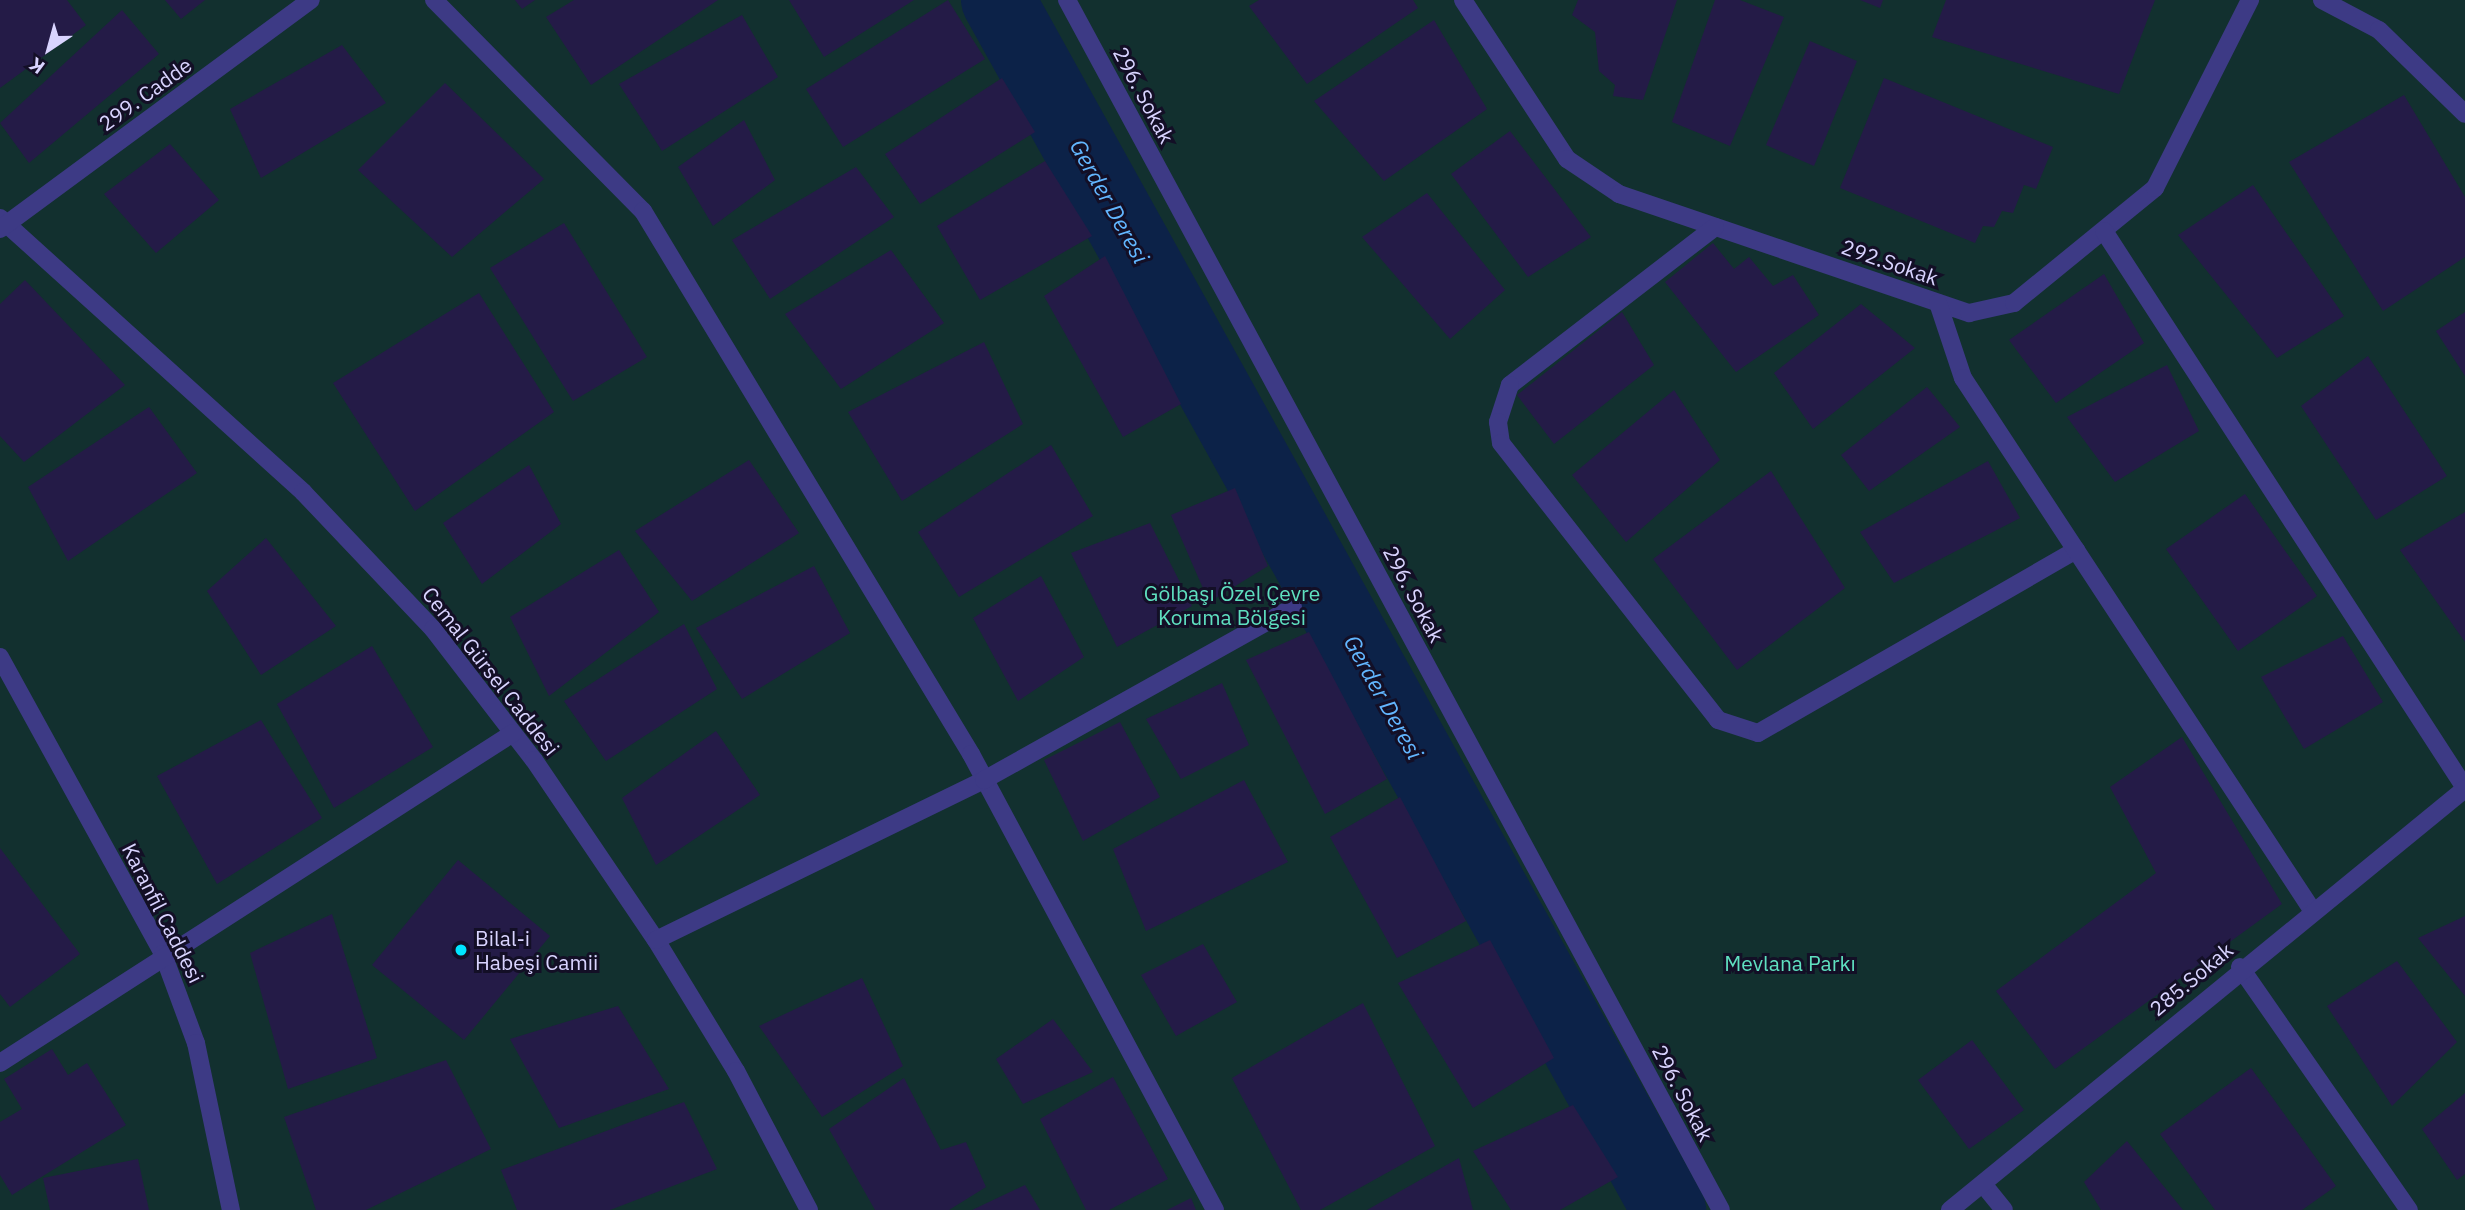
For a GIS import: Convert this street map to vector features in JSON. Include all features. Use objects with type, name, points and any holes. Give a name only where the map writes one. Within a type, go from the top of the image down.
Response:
[{"type":"street","name":"299. Cadde","points":[[2,224],[311,0]]},
{"type":"street","points":[[434,0],[643,211],[984,780],[1214,1210]]},
{"type":"street","name":"296. Sokak","points":[[1067,0],[1721,1210]]},
{"type":"street","name":"292.Sokak","points":[[1464,0],[1567,159],[1619,194],[1969,313],[2014,303],[2155,188],[2250,0]]},
{"type":"street","points":[[2322,0],[2379,30],[2465,114]]},
{"type":"street","name":"Cemal Gürsel Caddesi","points":[[2,224],[303,492],[433,629],[513,733],[656,940],[736,1071],[809,1210]]},
{"type":"street","points":[[1715,227],[1510,385],[1498,422],[1501,443],[1718,720],[1758,733],[2076,550]]},
{"type":"street","points":[[2104,231],[2465,789]]},
{"type":"street","points":[[1938,303],[1963,378],[2312,910]]},
{"type":"street","points":[[656,940],[984,780],[1293,607]]},
{"type":"street","name":"Karanfil Caddesi","points":[[0,657],[163,954],[196,1043],[231,1210]]},
{"type":"street","points":[[0,1062],[163,954],[513,733]]},
{"type":"street","name":"285.Sokak","points":[[1950,1210],[2240,967],[2465,789]]},
{"type":"street","points":[[2240,967],[2409,1210]]},
{"type":"street","points":[[1983,1184],[2004,1210]]},
{"type":"green space","name":"Gölbaşı Özel Çevre Koruma Bölgesi","points":[[0,0],[2465,0],[2465,1210],[0,1210]]},
{"type":"building","points":[[0,0],[67,0],[86,25],[0,88]]},
{"type":"building","points":[[165,0],[205,0],[181,19]]},
{"type":"building","points":[[515,0],[535,0],[522,9]]},
{"type":"building","points":[[574,0],[718,0],[591,85],[546,17]]},
{"type":"building","points":[[789,0],[914,0],[824,57]]},
{"type":"building","points":[[948,0],[985,59],[843,147],[806,89]]},
{"type":"building","points":[[1259,0],[1413,0],[1418,8],[1307,84],[1249,6]]},
{"type":"building","points":[[1578,0],[1677,0],[1643,100],[1613,96],[1615,85],[1599,71],[1595,32],[1572,15]]},
{"type":"building","points":[[1715,0],[1740,0],[1784,17],[1730,146],[1672,122]]},
{"type":"building","points":[[1860,0],[1883,0],[1880,8]]},
{"type":"building","points":[[1946,0],[2155,0],[2119,94],[1932,37]]},
{"type":"building","points":[[122,10],[159,54],[29,163],[0,123]]},
{"type":"building","points":[[742,15],[778,77],[662,151],[619,84]]},
{"type":"building","points":[[1434,20],[1487,109],[1384,181],[1314,101]]},
{"type":"building","points":[[1810,41],[1857,61],[1814,166],[1766,145]]},
{"type":"building","points":[[342,45],[386,103],[261,178],[230,109]]},
{"type":"building","points":[[1002,78],[1035,132],[920,204],[885,154]]},
{"type":"building","points":[[1884,78],[2053,147],[2036,189],[2024,185],[2013,213],[2002,211],[1994,227],[1983,226],[1975,243],[1840,188]]},
{"type":"building","points":[[445,83],[544,179],[452,257],[358,170]]},
{"type":"building","points":[[2404,95],[2465,197],[2465,257],[2383,311],[2289,162]]},
{"type":"building","points":[[744,120],[775,180],[713,226],[678,167]]},
{"type":"building","points":[[1510,131],[1591,237],[1528,277],[1451,174]]},
{"type":"building","points":[[170,144],[219,200],[156,253],[104,194]]},
{"type":"building","points":[[1045,161],[1092,236],[980,300],[937,226]]},
{"type":"building","points":[[856,167],[894,217],[770,299],[732,240]]},
{"type":"building","points":[[2253,185],[2344,316],[2277,358],[2178,235]]},
{"type":"building","points":[[1427,193],[1505,290],[1450,339],[1362,237]]},
{"type":"building","points":[[564,223],[647,357],[573,401],[490,268]]},
{"type":"building","points":[[1713,243],[1734,269],[1749,257],[1773,286],[1793,275],[1819,315],[1736,372],[1665,282]]},
{"type":"building","points":[[891,250],[944,323],[841,389],[785,314]]},
{"type":"building","points":[[1105,256],[1181,404],[1123,437],[1044,296]]},
{"type":"building","points":[[2104,274],[2144,343],[2056,403],[2009,340]]},
{"type":"building","points":[[25,280],[125,385],[24,462],[0,436],[0,304]]},
{"type":"building","points":[[479,293],[554,412],[415,511],[333,383]]},
{"type":"building","points":[[1861,304],[1915,348],[1813,429],[1774,373]]},
{"type":"building","points":[[1622,312],[1654,365],[1554,444],[1517,395]]},
{"type":"building","points":[[2465,312],[2465,376],[2436,331]]},
{"type":"building","points":[[984,342],[1023,424],[902,501],[848,412]]},
{"type":"building","points":[[2368,356],[2447,476],[2376,520],[2301,406]]},
{"type":"building","points":[[2167,365],[2199,431],[2115,482],[2067,417]]},
{"type":"building","points":[[1927,387],[1960,427],[1869,491],[1841,455]]},
{"type":"building","points":[[1674,390],[1720,460],[1626,542],[1572,475]]},
{"type":"building","points":[[149,407],[197,473],[68,561],[28,487]]},
{"type":"building","points":[[1051,445],[1093,516],[959,597],[918,532]]},
{"type":"building","points":[[749,460],[799,533],[692,601],[635,531]]},
{"type":"building","points":[[1988,461],[2020,518],[1894,583],[1860,532]]},
{"type":"building","points":[[529,465],[561,524],[482,584],[443,523]]},
{"type":"building","points":[[1771,471],[1845,588],[1737,670],[1653,559]]},
{"type":"building","points":[[1235,488],[1268,566],[1209,602],[1171,515]]},
{"type":"building","points":[[2245,494],[2317,596],[2238,651],[2166,549]]},
{"type":"building","points":[[2465,512],[2465,642],[2400,550]]},
{"type":"building","points":[[1150,523],[1192,606],[1117,647],[1071,553]]},
{"type":"building","points":[[266,538],[336,626],[261,675],[207,591]]},
{"type":"building","points":[[619,550],[659,612],[549,696],[510,617]]},
{"type":"building","points":[[814,566],[850,633],[742,699],[696,628]]},
{"type":"building","points":[[1041,576],[1084,657],[1018,701],[973,618]]},
{"type":"building","points":[[684,624],[717,689],[606,761],[564,701]]},
{"type":"building","points":[[1309,632],[1387,779],[1325,814],[1246,660]]},
{"type":"building","points":[[2343,636],[2383,702],[2304,749],[2261,677]]},
{"type":"building","points":[[372,646],[433,747],[334,808],[277,704]]},
{"type":"building","points":[[1222,683],[1249,745],[1181,779],[1146,719]]},
{"type":"building","points":[[261,720],[322,818],[217,884],[157,776]]},
{"type":"building","points":[[1120,722],[1160,797],[1083,841],[1044,760]]},
{"type":"building","points":[[716,731],[760,795],[656,865],[622,798]]},
{"type":"building","points":[[2182,737],[2282,904],[2055,1069],[1996,991],[2156,873],[2110,787]]},
{"type":"building","points":[[1244,780],[1288,862],[1146,931],[1113,849]]},
{"type":"building","points":[[1400,797],[1466,921],[1397,958],[1330,837]]},
{"type":"building","points":[[0,848],[80,954],[10,1007],[0,994]]},
{"type":"building","name":"Bilal-i Habeşi Camii","points":[[458,860],[550,936],[464,1040],[372,965]]},
{"type":"building","points":[[332,914],[377,1058],[288,1089],[250,953]]},
{"type":"building","points":[[2465,916],[2465,996],[2418,938]]},
{"type":"building","points":[[1490,940],[1554,1058],[1473,1108],[1398,983]]},
{"type":"building","points":[[1203,944],[1237,1002],[1176,1036],[1141,975]]},
{"type":"building","points":[[2397,961],[2457,1042],[2392,1106],[2327,1006]]},
{"type":"building","points":[[862,978],[903,1066],[822,1117],[759,1026]]},
{"type":"building","points":[[1363,1003],[1435,1146],[1320,1210],[1301,1210],[1232,1078]]},
{"type":"building","points":[[618,1006],[669,1089],[559,1128],[510,1039]]},
{"type":"building","points":[[1053,1019],[1093,1072],[1023,1104],[996,1059]]},
{"type":"building","points":[[1972,1040],[2024,1110],[1969,1149],[1918,1080]]},
{"type":"building","points":[[52,1049],[68,1075],[87,1063],[126,1125],[12,1195],[0,1175],[0,1122],[22,1109],[4,1079]]},
{"type":"building","points":[[446,1060],[491,1149],[366,1210],[316,1210],[284,1117]]},
{"type":"building","points":[[2251,1068],[2336,1186],[2302,1210],[2215,1210],[2160,1134]]},
{"type":"building","points":[[1113,1077],[1168,1179],[1109,1210],[1086,1210],[1040,1119]]},
{"type":"building","points":[[904,1078],[941,1150],[966,1142],[986,1187],[949,1210],[875,1210],[829,1129]]},
{"type":"building","points":[[2465,1093],[2465,1174],[2457,1180],[2422,1129]]},
{"type":"building","points":[[684,1102],[717,1169],[610,1210],[517,1210],[501,1170]]},
{"type":"building","points":[[1573,1105],[1618,1177],[1560,1210],[1511,1210],[1473,1151]]},
{"type":"building","points":[[2127,1141],[2183,1210],[2101,1210],[2084,1182]]},
{"type":"building","points":[[1459,1158],[1473,1210],[1367,1210]]},
{"type":"building","points":[[138,1159],[149,1210],[50,1210],[43,1178]]},
{"type":"building","points":[[1025,1185],[1040,1210],[972,1210]]},
{"type":"building","points":[[1191,1198],[1196,1210],[1167,1210]]},
{"type":"waterway","name":"Gerder Deresi","points":[[998,0],[1669,1210]]},
{"type":"place","name":"Bilal-i Habeşi Camii","points":[[461,950]]},
{"type":"park label","name":"Mevlana Parkı","points":[[1790,963]]}]
